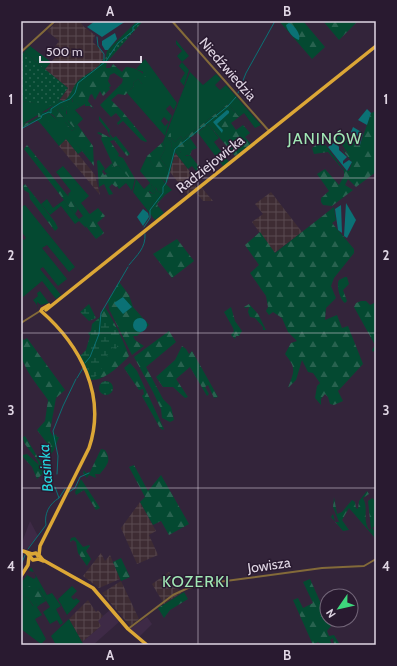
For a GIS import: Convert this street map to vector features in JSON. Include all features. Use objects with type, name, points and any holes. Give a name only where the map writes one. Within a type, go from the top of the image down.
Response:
[{"type":"main road","name":"Radziejowicka","points":[[44,311],[376,46]]},
{"type":"main road","name":"Radziejowicka","points":[[44,311],[59,300]]},
{"type":"main road","points":[[51,319],[48,310],[52,305]]},
{"type":"main road","points":[[21,576],[39,547],[86,452],[92,436],[95,418],[94,396],[86,369],[78,354],[44,311]]},
{"type":"main road","points":[[24,551],[32,551],[39,547]]},
{"type":"main road","points":[[39,547],[39,555],[43,560]]},
{"type":"main road","points":[[24,551],[93,588],[128,629],[147,645]]},
{"type":"main road","points":[[24,551],[29,557],[29,564]]},
{"type":"main road","points":[[29,564],[43,560]]},
{"type":"street","points":[[21,52],[55,21]]},
{"type":"street","name":"Niedźwiedzia","points":[[172,21],[269,131]]},
{"type":"street","points":[[21,323],[44,311]]},
{"type":"street","name":"Jowisza","points":[[128,629],[173,596],[188,588],[211,583],[322,568],[364,566],[376,559]]},
{"type":"shaded area","points":[[58,21],[79,21],[84,27],[95,35],[93,42],[103,52],[104,58],[97,68],[78,81],[70,96],[64,101],[60,100],[68,88],[45,69],[59,53],[54,48],[59,41],[47,31]]},
{"type":"shaded area","points":[[95,21],[126,21],[102,37],[87,27]]},
{"type":"shaded area","points":[[289,23],[297,30],[299,40],[288,30],[286,25]]},
{"type":"shaded area","points":[[115,33],[117,39],[108,50],[105,50],[102,45],[102,41]]},
{"type":"shaded area","points":[[367,109],[371,113],[367,125],[358,120]]},
{"type":"shaded area","points":[[227,110],[229,113],[217,124],[223,130],[222,133],[213,122]]},
{"type":"shaded area","points":[[353,127],[363,133],[360,145],[351,132]]},
{"type":"shaded area","points":[[66,139],[95,175],[100,195],[59,146]]},
{"type":"shaded area","points":[[335,142],[339,147],[339,150],[347,157],[343,161],[343,164],[349,160],[352,162],[347,171],[328,147]]},
{"type":"shaded area","points":[[175,152],[194,177],[191,181],[197,188],[188,195],[170,172]]},
{"type":"shaded area","points":[[202,188],[213,201],[203,201],[196,193]]},
{"type":"shaded area","points":[[271,192],[302,232],[274,253],[252,222],[263,214],[255,204]]},
{"type":"shaded area","points":[[346,203],[356,220],[347,238],[344,236]]},
{"type":"shaded area","points":[[341,205],[342,233],[338,230],[335,209]]},
{"type":"shaded area","points":[[143,209],[148,213],[149,217],[143,226],[137,217]]},
{"type":"shaded area","points":[[123,297],[132,307],[123,314],[114,303]]},
{"type":"shaded area","points":[[140,318],[145,320],[147,325],[145,330],[140,332],[135,330],[133,325],[135,320]]},
{"type":"shaded area","points":[[140,502],[156,531],[149,535],[158,555],[137,564],[121,528]]},
{"type":"shaded area","points":[[30,521],[38,536],[26,550],[21,547],[21,545]]},
{"type":"shaded area","points":[[101,553],[105,561],[110,555],[120,579],[99,588],[83,576]]},
{"type":"shaded area","points":[[169,572],[181,593],[164,604],[152,584]]},
{"type":"shaded area","points":[[121,581],[139,619],[130,626],[102,593]]},
{"type":"shaded area","points":[[88,600],[96,612],[98,610],[103,616],[98,621],[101,626],[82,642],[69,619]]},
{"type":"shaded area","points":[[110,610],[119,622],[93,645],[84,645],[82,642],[101,626],[97,621]]},
{"type":"shaded area","points":[[147,617],[152,624],[139,637],[131,631],[131,628]]},
{"type":"green space","points":[[137,21],[143,21],[107,62],[105,60],[107,51]]},
{"type":"green space","points":[[279,21],[303,21],[325,47],[312,59]]},
{"type":"green space","points":[[323,21],[358,21],[339,40]]},
{"type":"green space","points":[[176,40],[189,56],[182,62],[177,56],[182,51],[176,44]]},
{"type":"green space","points":[[30,46],[51,62],[45,69],[24,52]]},
{"type":"green space","points":[[24,52],[68,88],[55,106],[21,101],[21,55]]},
{"type":"green space","points":[[104,58],[107,62],[106,68],[110,68],[113,64],[122,72],[126,67],[133,68],[141,72],[148,80],[142,84],[138,79],[133,83],[134,86],[125,95],[118,94],[111,100],[147,141],[146,142],[141,140],[123,121],[118,125],[117,123],[121,119],[116,113],[111,117],[100,105],[122,83],[123,79],[114,73],[110,75],[108,81],[111,86],[109,87],[110,89],[103,96],[100,91],[95,100],[92,94],[90,95],[88,101],[94,109],[90,106],[85,106],[85,104],[80,107],[77,103],[75,106],[76,102],[73,104],[72,98],[67,102],[68,105],[66,113],[68,117],[66,118],[62,110],[63,107],[57,110],[64,118],[65,117],[65,122],[72,131],[75,129],[68,121],[70,119],[76,126],[77,124],[93,146],[94,166],[53,115],[49,113],[45,115],[46,118],[52,118],[43,126],[37,120],[25,126],[21,130],[21,124],[27,123],[38,117],[38,113],[46,112],[60,100],[64,101],[69,96],[78,81],[96,68]]},
{"type":"green space","points":[[145,59],[177,103],[174,110],[170,105],[166,109],[172,116],[165,136],[127,93],[134,86],[133,83],[138,79],[142,84],[143,72],[136,69]],"holes":[[[164,117],[169,122],[165,126],[161,121]]]},
{"type":"green space","points":[[182,62],[189,70],[184,86],[180,81],[185,73],[179,66]]},
{"type":"green space","points":[[190,72],[203,85],[216,74],[221,79],[215,85],[220,90],[226,85],[261,125],[255,128],[244,113],[239,117],[228,104],[182,140],[181,136],[175,142],[168,137],[172,144],[171,147],[175,152],[170,172],[160,158],[165,149],[163,142]]},
{"type":"green space","points":[[72,98],[72,102],[76,101],[80,107],[75,110],[83,119],[76,126],[70,120],[68,121],[75,129],[72,131],[65,122],[65,119],[57,110],[63,107],[62,110],[67,115],[67,102]]},
{"type":"green space","points":[[21,101],[54,105],[21,124]]},
{"type":"green space","points":[[228,104],[239,117],[231,123],[236,130],[243,125],[250,133],[245,137],[251,144],[235,156],[208,124],[190,138],[197,148],[192,150],[190,155],[185,155],[184,157],[180,151],[177,155],[171,147],[172,144],[168,137],[169,134],[171,133],[171,138],[175,142],[181,136],[182,140]]},
{"type":"green space","points":[[376,111],[376,172],[356,187],[348,179],[345,185],[353,190],[332,206],[323,205],[321,198],[329,191],[317,174],[325,169],[339,185],[344,176],[344,171],[328,152],[314,154],[312,148],[322,140],[343,169],[349,171],[352,162],[341,148],[348,154],[341,143],[339,146],[333,142],[336,139],[333,136],[340,130],[345,136],[351,134],[360,145],[371,113]]},
{"type":"green space","points":[[49,113],[61,123],[82,151],[78,154],[66,139],[59,146],[42,125],[51,118],[46,118],[45,115]]},
{"type":"green space","points":[[99,116],[110,130],[109,133],[113,138],[116,136],[130,154],[127,156],[114,140],[110,141],[119,154],[118,156],[123,158],[134,177],[131,180],[118,165],[114,167],[101,139],[102,136],[97,133],[99,132],[111,138],[99,120]]},
{"type":"green space","points":[[208,124],[219,138],[214,142],[229,162],[223,166],[198,133],[190,139]]},
{"type":"green space","points":[[163,142],[165,149],[160,158],[170,172],[167,183],[155,172],[156,170],[147,156]]},
{"type":"green space","points":[[27,145],[68,196],[70,193],[73,195],[73,202],[78,209],[75,214],[24,149]]},
{"type":"green space","points":[[179,151],[187,156],[190,155],[201,169],[197,172],[192,166],[188,169],[177,155]]},
{"type":"green space","points":[[147,156],[165,183],[172,190],[165,195],[157,191],[151,183],[155,193],[153,194],[149,191],[150,200],[153,203],[151,207],[154,209],[158,206],[164,213],[155,220],[133,192],[136,179],[144,189],[150,183],[140,171]]},
{"type":"green space","points":[[99,160],[105,169],[102,171],[104,175],[107,174],[112,166],[124,182],[116,187],[112,184],[109,187],[113,194],[109,195],[104,184],[99,187],[97,161]]},
{"type":"green space","points":[[112,163],[114,167],[118,165],[131,179],[134,177],[135,179],[132,191],[126,183],[119,189],[117,186],[123,182],[109,172],[107,174],[104,171]]},
{"type":"green space","points":[[63,166],[89,196],[81,203],[88,212],[92,222],[85,222],[86,228],[79,221],[75,224],[61,206],[50,215],[41,204],[47,199],[53,208],[64,200],[79,219],[83,216],[73,202],[70,194],[67,195],[71,191],[56,172]]},
{"type":"green space","points":[[152,181],[157,191],[165,195],[157,204],[158,206],[154,209],[151,207],[153,203],[142,197],[146,191],[153,194],[155,193],[151,183]]},
{"type":"green space","points":[[25,184],[55,222],[58,228],[55,231],[30,199],[29,193],[24,190],[23,186]]},
{"type":"green space","points":[[25,205],[75,267],[69,272],[47,245],[42,248],[67,279],[58,286],[43,267],[40,269],[61,295],[56,299],[42,281],[23,297],[21,295],[21,237],[24,240],[26,238],[21,231],[21,207]]},
{"type":"green space","points":[[334,207],[336,220],[332,223],[354,249],[354,253],[334,278],[331,286],[336,298],[326,308],[325,320],[337,315],[342,328],[348,326],[363,364],[338,391],[343,401],[334,405],[330,404],[328,397],[325,394],[321,399],[321,405],[315,398],[317,386],[320,383],[313,373],[308,372],[302,360],[296,380],[288,388],[293,374],[293,367],[285,354],[291,343],[297,341],[288,332],[282,318],[273,312],[269,315],[266,311],[268,307],[266,296],[250,273],[259,265],[245,245],[260,232],[275,253]]},
{"type":"green space","points":[[98,208],[105,216],[97,223],[104,233],[96,239],[85,225],[85,221],[92,222],[87,212],[90,214]]},
{"type":"green space","points":[[177,239],[194,261],[172,278],[153,254]]},
{"type":"green space","points":[[347,277],[349,284],[343,290],[347,301],[345,303],[340,296],[338,282]]},
{"type":"green space","points":[[119,282],[129,295],[133,307],[149,325],[137,336],[133,336],[135,340],[144,346],[132,355],[109,309],[108,301]]},
{"type":"green space","points":[[40,291],[49,303],[41,305],[37,302],[38,312],[37,305],[33,300],[38,296],[37,293]]},
{"type":"green space","points":[[366,301],[370,305],[376,302],[376,349],[373,352],[372,350],[375,345],[354,307],[356,303]]},
{"type":"green space","points":[[89,304],[96,318],[89,321],[80,312]]},
{"type":"green space","points":[[249,304],[258,314],[266,330],[263,330],[263,327],[255,318],[250,317],[248,312],[249,307],[244,307]]},
{"type":"green space","points":[[105,307],[124,343],[129,356],[117,368],[107,375],[102,378],[91,380],[85,365],[99,334],[101,313]]},
{"type":"green space","points":[[231,307],[235,321],[242,331],[239,336],[236,336],[235,339],[231,335],[234,331],[233,328],[224,312]]},
{"type":"green space","points":[[101,316],[118,329],[120,341],[116,349],[112,348],[109,352],[99,373],[92,379],[79,354],[81,355],[86,350],[90,336],[88,333],[91,331],[92,324]]},
{"type":"green space","points":[[169,331],[176,342],[146,367],[163,399],[171,407],[174,420],[170,422],[162,418],[161,409],[134,357]]},
{"type":"green space","points":[[22,338],[24,340],[27,338],[65,390],[56,398],[50,431],[53,436],[56,434],[57,437],[59,437],[50,456],[47,443],[37,430],[45,421],[48,400],[24,363],[20,347]]},
{"type":"green space","points":[[182,346],[189,354],[192,351],[218,397],[214,398],[208,385],[205,387],[209,394],[207,396],[190,367],[176,379],[188,397],[185,398],[173,387],[163,387],[156,377],[175,360]]},
{"type":"green space","points":[[130,363],[137,371],[164,429],[163,430],[160,428],[142,396],[144,394],[143,389],[139,390],[124,368]]},
{"type":"green space","points":[[106,381],[111,383],[113,388],[111,393],[106,395],[101,393],[99,388],[101,383]]},
{"type":"green space","points":[[25,436],[46,471],[37,479],[32,467],[23,457],[23,455],[27,454],[39,465],[36,458],[25,444],[23,437]]},
{"type":"green space","points":[[101,449],[105,450],[107,454],[108,463],[100,474],[95,474],[96,478],[89,475],[87,478],[83,473],[84,470],[86,473],[90,472]]},
{"type":"green space","points":[[134,465],[148,491],[161,475],[189,524],[169,535],[161,521],[153,525],[140,502],[145,497],[129,467]]},
{"type":"green space","points":[[81,479],[100,508],[96,510],[84,490],[76,495],[75,492]]},
{"type":"green space","points":[[367,491],[369,494],[363,498],[365,502],[366,522],[369,530],[371,529],[368,501],[372,498],[376,501],[374,518],[376,525],[372,528],[376,533],[375,538],[349,508],[342,520],[349,530],[343,531],[335,522],[339,522],[333,507],[334,497],[337,514],[342,512],[352,500],[355,502],[356,508],[358,509],[359,501]]},
{"type":"green space","points":[[333,514],[335,522],[331,517]]},
{"type":"green space","points":[[75,537],[83,547],[90,546],[86,551],[91,559],[87,566],[78,553],[76,542],[73,540],[70,542],[71,538]]},
{"type":"green space","points":[[121,558],[130,577],[121,581],[113,562]]},
{"type":"green space","points":[[31,567],[34,572],[29,571]]},
{"type":"green space","points":[[34,573],[47,595],[52,593],[61,606],[56,609],[63,623],[60,625],[57,620],[50,624],[43,612],[50,607],[39,589],[31,586],[21,590],[21,583],[27,575],[34,579],[36,577]]},
{"type":"green space","points":[[310,579],[319,599],[319,628],[329,628],[327,631],[329,636],[334,635],[340,645],[334,645],[333,638],[330,640],[332,645],[322,645],[318,642],[313,645],[293,600],[298,598],[303,608],[313,603],[303,582]]},
{"type":"green space","points":[[32,585],[39,589],[46,601],[41,604],[34,596],[37,606],[35,608],[28,598],[21,595],[21,590]]},
{"type":"green space","points":[[72,586],[77,591],[71,597],[74,600],[76,598],[80,601],[67,615],[58,599]]},
{"type":"green space","points":[[184,592],[188,599],[170,610],[164,618],[158,608]]},
{"type":"green space","points":[[21,595],[28,598],[33,606],[37,606],[34,598],[35,595],[41,604],[37,607],[42,615],[35,619],[46,639],[41,644],[21,629]]},
{"type":"green space","points":[[69,619],[84,645],[56,645],[51,636]]},
{"type":"waterway","points":[[106,61],[118,43],[133,31],[133,27],[141,21]]},
{"type":"waterway","points":[[238,93],[246,73],[275,21]]},
{"type":"waterway","points":[[97,37],[98,46],[104,54],[104,61]]},
{"type":"waterway","points":[[21,129],[41,118],[42,115],[49,112],[51,113],[51,109],[70,99],[75,93],[78,83],[105,62]]},
{"type":"waterway","points":[[144,227],[150,218],[150,210],[163,193],[163,187],[166,183],[175,149],[228,106],[236,97]]},
{"type":"waterway","points":[[129,265],[142,247],[145,234]]},
{"type":"waterway","name":"Basinka","points":[[85,363],[90,357],[99,334],[101,313],[128,267]]},
{"type":"waterway","points":[[77,378],[83,368]]},
{"type":"waterway","name":"Basinka","points":[[57,474],[58,456],[53,431],[76,379]]},
{"type":"waterway","points":[[69,492],[75,488],[80,477],[89,473]]},
{"type":"waterway","name":"Basinka","points":[[28,549],[46,525],[46,517],[50,506],[59,498],[55,487]]},
{"type":"waterway","points":[[59,498],[65,489]]},
{"type":"waterway","name":"Basinka","points":[[21,565],[25,555]]},
{"type":"district","name":"JANINÓW","points":[[325,138]]},
{"type":"district","name":"KOZERKI","points":[[196,581]]}]
